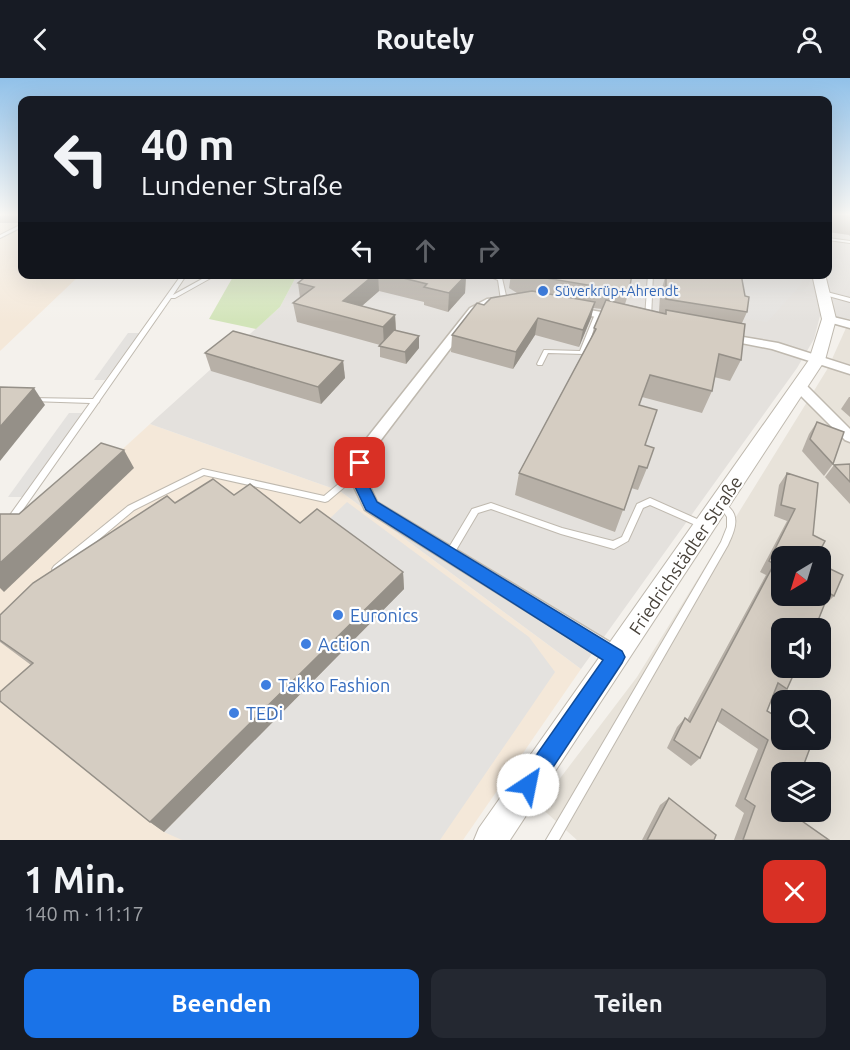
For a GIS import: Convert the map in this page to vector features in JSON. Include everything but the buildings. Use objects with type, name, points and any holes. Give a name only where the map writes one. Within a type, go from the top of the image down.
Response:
[{"type":"street","name":"Friedrichstädter Straße","points":[[491,840],[817,360],[839,322],[820,284]]},
{"type":"street","points":[[525,301],[490,301],[474,310],[364,452],[356,474],[371,506],[616,657]]},
{"type":"street","points":[[556,307],[654,324]]},
{"type":"street","points":[[705,333],[774,346],[850,370]]},
{"type":"street","points":[[799,386],[850,437]]},
{"type":"lane","points":[[0,536],[168,302],[182,279]]},
{"type":"lane","points":[[168,302],[178,293],[206,279]]},
{"type":"lane","points":[[500,279],[504,300]]},
{"type":"lane","points":[[651,279],[654,324]]},
{"type":"lane","points":[[820,284],[850,300]]},
{"type":"lane","points":[[540,364],[546,351],[582,353],[598,314]]},
{"type":"lane","points":[[22,399],[97,401]]},
{"type":"lane","points":[[48,576],[131,508],[203,472],[325,499],[356,474]]},
{"type":"lane","points":[[449,554],[475,511],[491,506],[561,531],[614,545],[625,539],[640,506],[650,501],[705,526]]},
{"type":"lane","points":[[552,840],[725,543],[733,516],[731,511],[719,504]]},
{"type":"shaded area","points":[[0,251],[18,251],[18,279],[76,279],[0,351]]},
{"type":"shaded area","points":[[832,251],[850,251],[850,319],[820,316],[814,339],[797,368],[581,669],[340,491],[150,424],[280,307],[295,279],[832,279]]},
{"type":"shaded area","points":[[730,279],[803,279],[800,286],[767,322],[736,317]]},
{"type":"shaded area","points":[[850,319],[850,840],[577,840],[539,806],[637,677],[828,368]]},
{"type":"shaded area","points":[[128,333],[140,333],[105,380],[94,380]]},
{"type":"shaded area","points":[[69,413],[83,413],[23,497],[8,497]]},
{"type":"shaded area","points":[[150,424],[340,491],[581,669],[463,840],[0,840],[0,561]]},
{"type":"shaded area","points":[[347,502],[529,637],[555,672],[440,840],[182,840],[164,832],[403,589],[321,527]]},
{"type":"green space","points":[[232,279],[295,279],[280,307],[256,329],[209,319]]},
{"type":"place","name":"Süverkrüp+Ahrendt","points":[[543,291]]},
{"type":"place","name":"Euronics","points":[[338,615]]},
{"type":"place","name":"Action","points":[[306,644]]},
{"type":"place","name":"Takko Fashion","points":[[266,685]]},
{"type":"place","name":"TEDi","points":[[234,713]]},
{"type":"route","points":[[360,463],[356,474],[371,506],[616,657],[528,785]]}]
